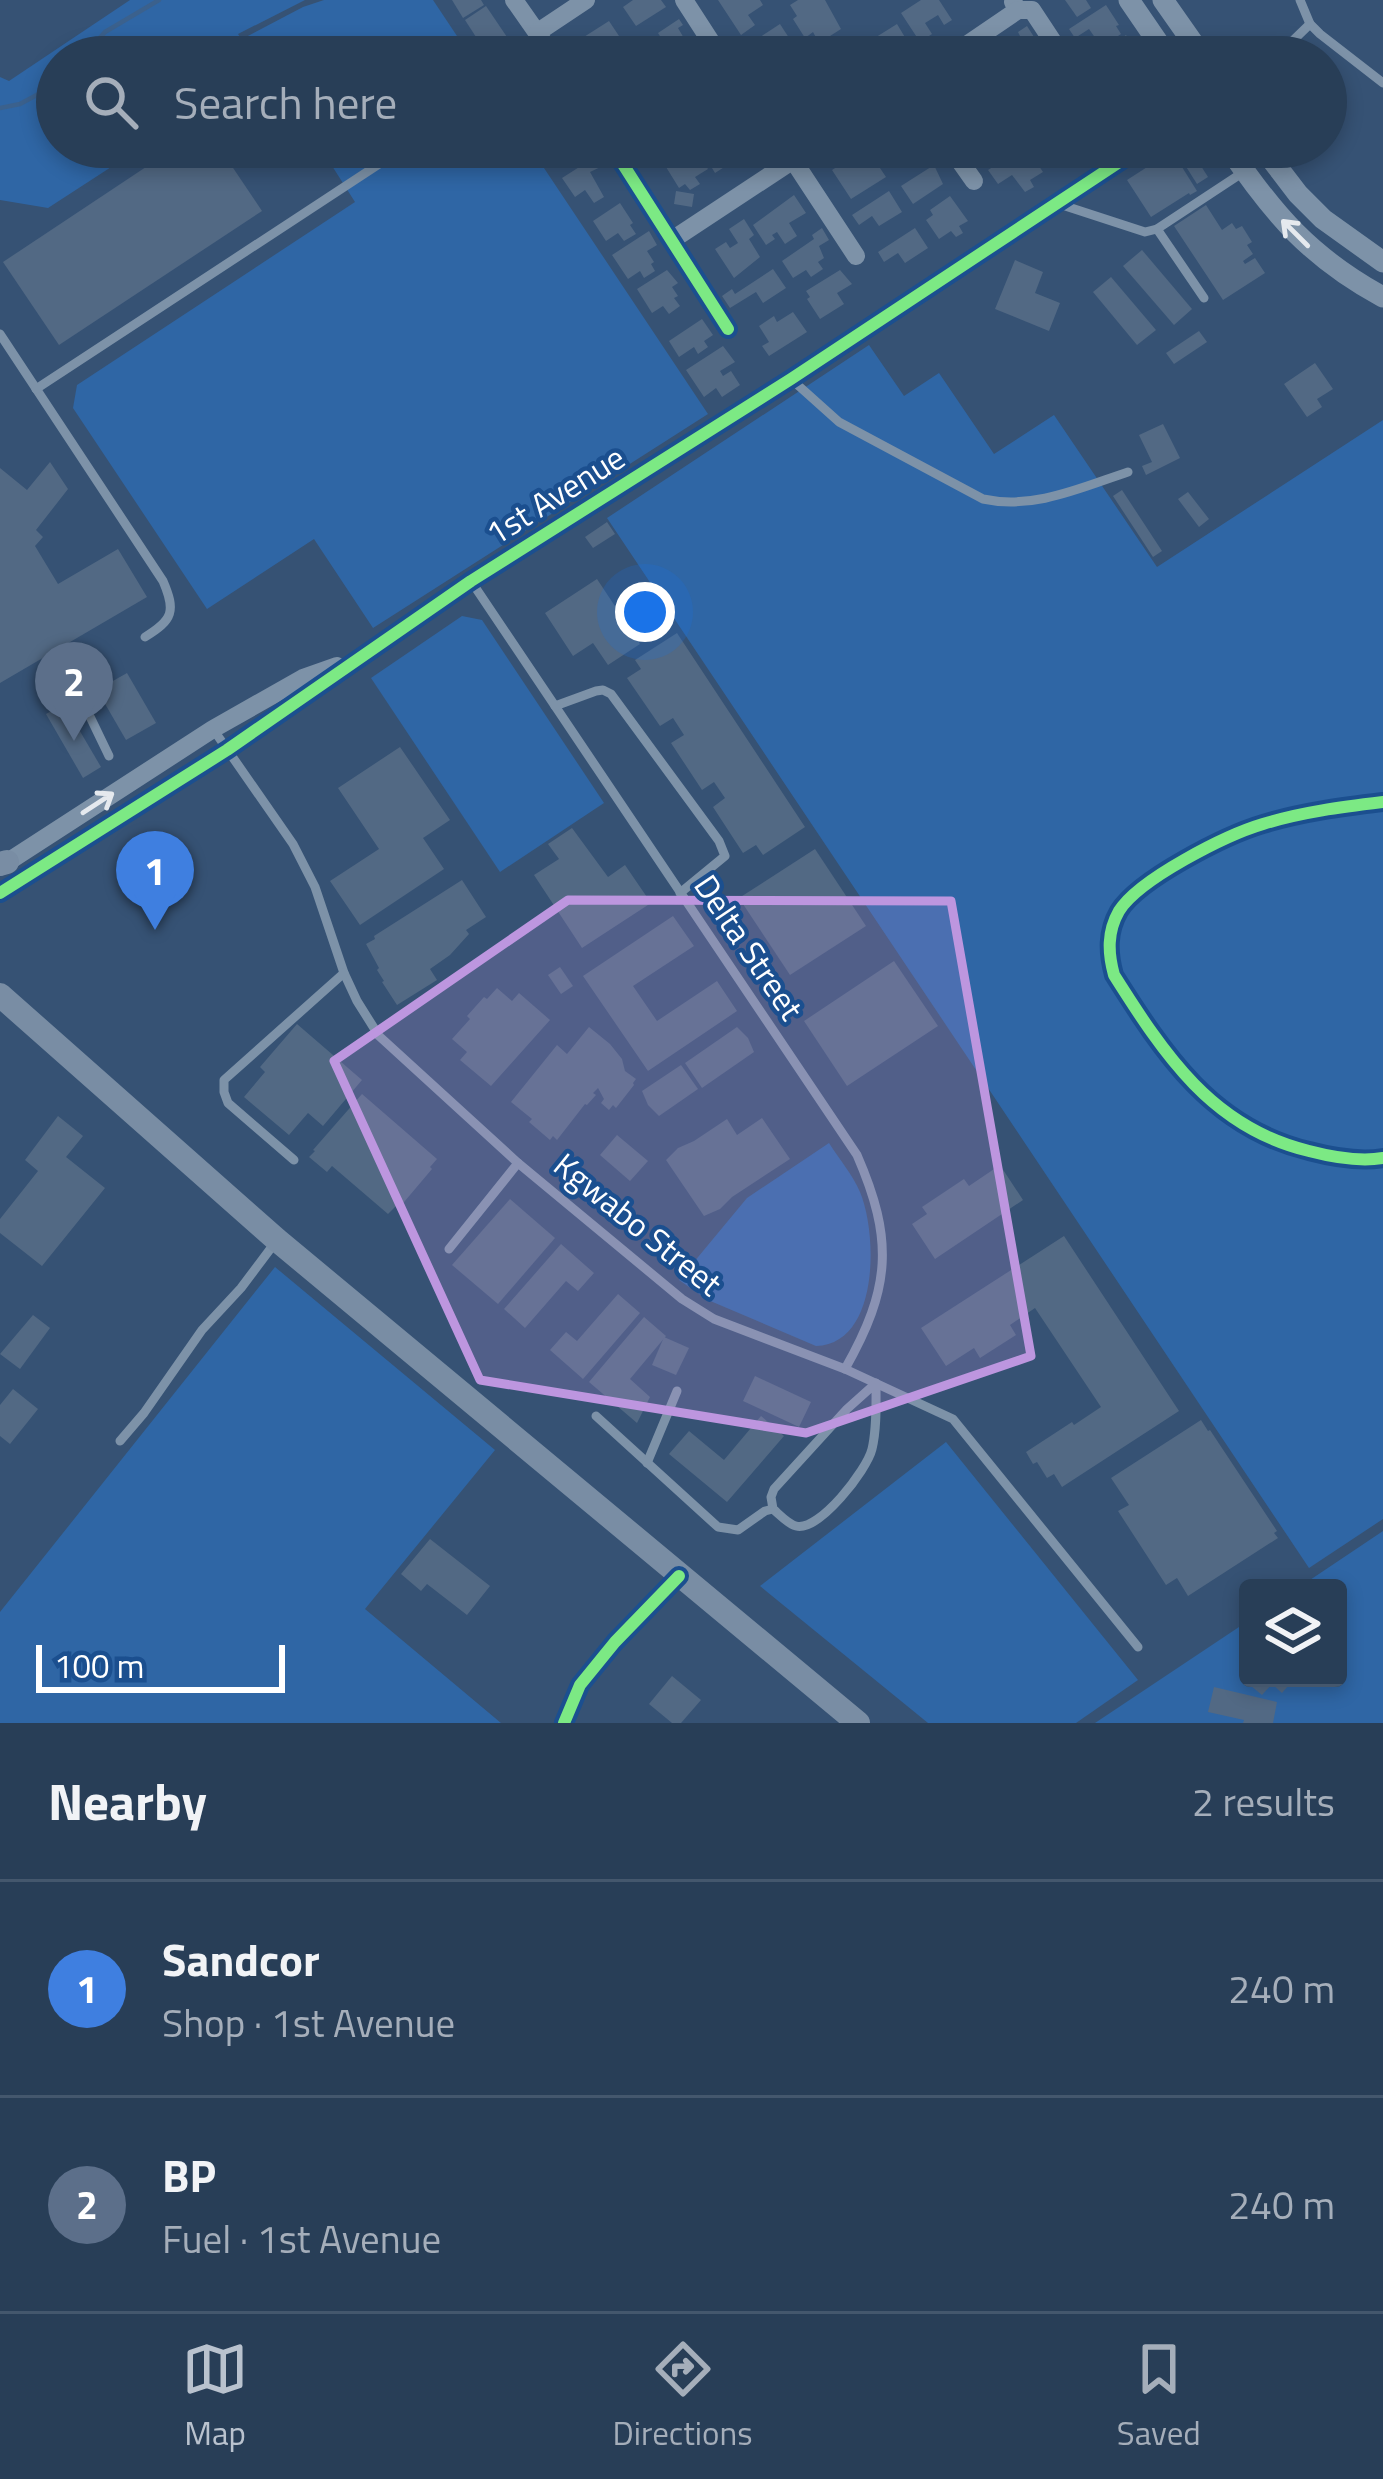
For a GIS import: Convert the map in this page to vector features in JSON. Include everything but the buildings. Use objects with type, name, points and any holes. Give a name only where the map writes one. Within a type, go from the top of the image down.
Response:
[{"type":"main road","points":[[0,995],[277,1240],[858,1723]]},
{"type":"street","points":[[514,0],[541,36]]},
{"type":"street","points":[[538,32],[586,0]]},
{"type":"street","points":[[684,0],[707,36]]},
{"type":"street","points":[[1129,0],[1154,36]]},
{"type":"street","points":[[1163,0],[1188,36]]},
{"type":"street","points":[[976,36],[1015,5],[1033,10],[1050,36]]},
{"type":"street","points":[[626,168],[728,329]]},
{"type":"street","points":[[672,240],[781,168]]},
{"type":"street","points":[[798,168],[856,256]]},
{"type":"street","points":[[965,168],[974,181]]},
{"type":"street","name":"1st Avenue","points":[[0,892],[227,750],[471,581],[791,379],[1110,168]]},
{"type":"street","points":[[1243,168],[1293,234],[1383,297]]},
{"type":"street","points":[[1278,168],[1323,219],[1383,262]]},
{"type":"street","name":"1st Avenue","points":[[2,864],[213,729],[303,678],[353,661]]},
{"type":"street","points":[[1380,1161],[1280,1144],[1240,1124],[1207,1099],[1174,1063],[1114,975],[1109,938],[1120,910],[1148,884],[1202,850],[1258,825],[1314,811],[1383,802]]},
{"type":"street","points":[[564,1723],[580,1685],[679,1576]]},
{"type":"lane","points":[[1300,0],[1310,24],[1325,36]]},
{"type":"lane","points":[[1298,36],[1310,24]]},
{"type":"lane","points":[[1347,54],[1383,83]]},
{"type":"lane","points":[[36,389],[373,168]]},
{"type":"lane","points":[[1056,203],[1134,230],[1157,229],[1245,171]]},
{"type":"lane","points":[[1157,229],[1204,298]]},
{"type":"lane","points":[[0,334],[164,581],[171,612],[165,625],[145,637]]},
{"type":"lane","points":[[791,379],[839,422],[983,499],[1032,502],[1128,472]]},
{"type":"lane","name":"Delta Street","points":[[471,581],[857,1155],[882,1230],[884,1259],[869,1323],[845,1369]]},
{"type":"lane","points":[[68,671],[109,756]]},
{"type":"lane","points":[[555,706],[603,690],[611,694],[719,841],[725,856],[680,893]]},
{"type":"lane","name":"Kgwabo Street","points":[[213,729],[293,844],[315,887],[344,973],[379,1036],[518,1163],[682,1299],[747,1334],[845,1369],[953,1419],[1138,1647]]},
{"type":"lane","points":[[294,1160],[228,1103],[224,1080],[344,973]]},
{"type":"lane","points":[[449,1249],[518,1163]]},
{"type":"lane","points":[[120,1442],[202,1330],[277,1240]]},
{"type":"lane","points":[[596,1416],[718,1527],[738,1530],[765,1510],[773,1510],[793,1526],[803,1527],[813,1523],[866,1467],[873,1447],[876,1383]]},
{"type":"lane","points":[[773,1510],[774,1489],[876,1383]]},
{"type":"lane","points":[[647,1463],[677,1391]]},
{"type":"highlighted area","points":[[568,900],[951,901],[1031,1356],[806,1433],[480,1380],[334,1061]]},
{"type":"shaded area","points":[[130,0],[305,0],[239,36],[76,36]]},
{"type":"shaded area","points":[[324,0],[433,0],[457,36],[248,36]]},
{"type":"shaded area","points":[[36,63],[36,168],[110,168],[48,208],[0,200],[0,77],[9,81]]},
{"type":"shaded area","points":[[333,168],[544,168],[708,414],[373,628],[314,539],[207,609],[73,408],[77,385],[355,202]]},
{"type":"shaded area","points":[[869,345],[904,396],[939,373],[994,454],[1054,415],[1157,567],[1383,420],[1383,1519],[1309,1568],[607,518]]},
{"type":"shaded area","points":[[462,616],[482,620],[604,803],[500,872],[371,678]]},
{"type":"shaded area","points":[[829,1143],[860,1192],[871,1259],[862,1308],[852,1327],[837,1341],[816,1346],[708,1300],[679,1280],[747,1198]]},
{"type":"shaded area","points":[[275,1267],[495,1450],[365,1609],[501,1723],[0,1723],[0,1612]]},
{"type":"shaded area","points":[[946,1442],[1138,1680],[1076,1723],[928,1723],[760,1586]]},
{"type":"shaded area","points":[[1383,1531],[1383,1723],[1095,1723],[1239,1627],[1239,1687],[1347,1687],[1347,1579],[1311,1579]]},
{"type":"waterway","points":[[101,36],[159,0]]},
{"type":"waterway","points":[[0,108],[36,95]]},
{"type":"cycle path","points":[[625,168],[728,329]]},
{"type":"cycle path","points":[[0,893],[227,750],[471,581],[791,379],[1110,168]]},
{"type":"cycle path","points":[[1383,802],[1278,820],[1206,848],[1129,899],[1115,919],[1110,943],[1114,975],[1133,1004],[1172,1059],[1218,1106],[1275,1140],[1309,1151],[1383,1158]]},
{"type":"cycle path","points":[[564,1723],[580,1685],[679,1576]]},
{"type":"place","name":"BP","points":[[74,741]]},
{"type":"place","name":"Sandcor","points":[[155,930]]}]
